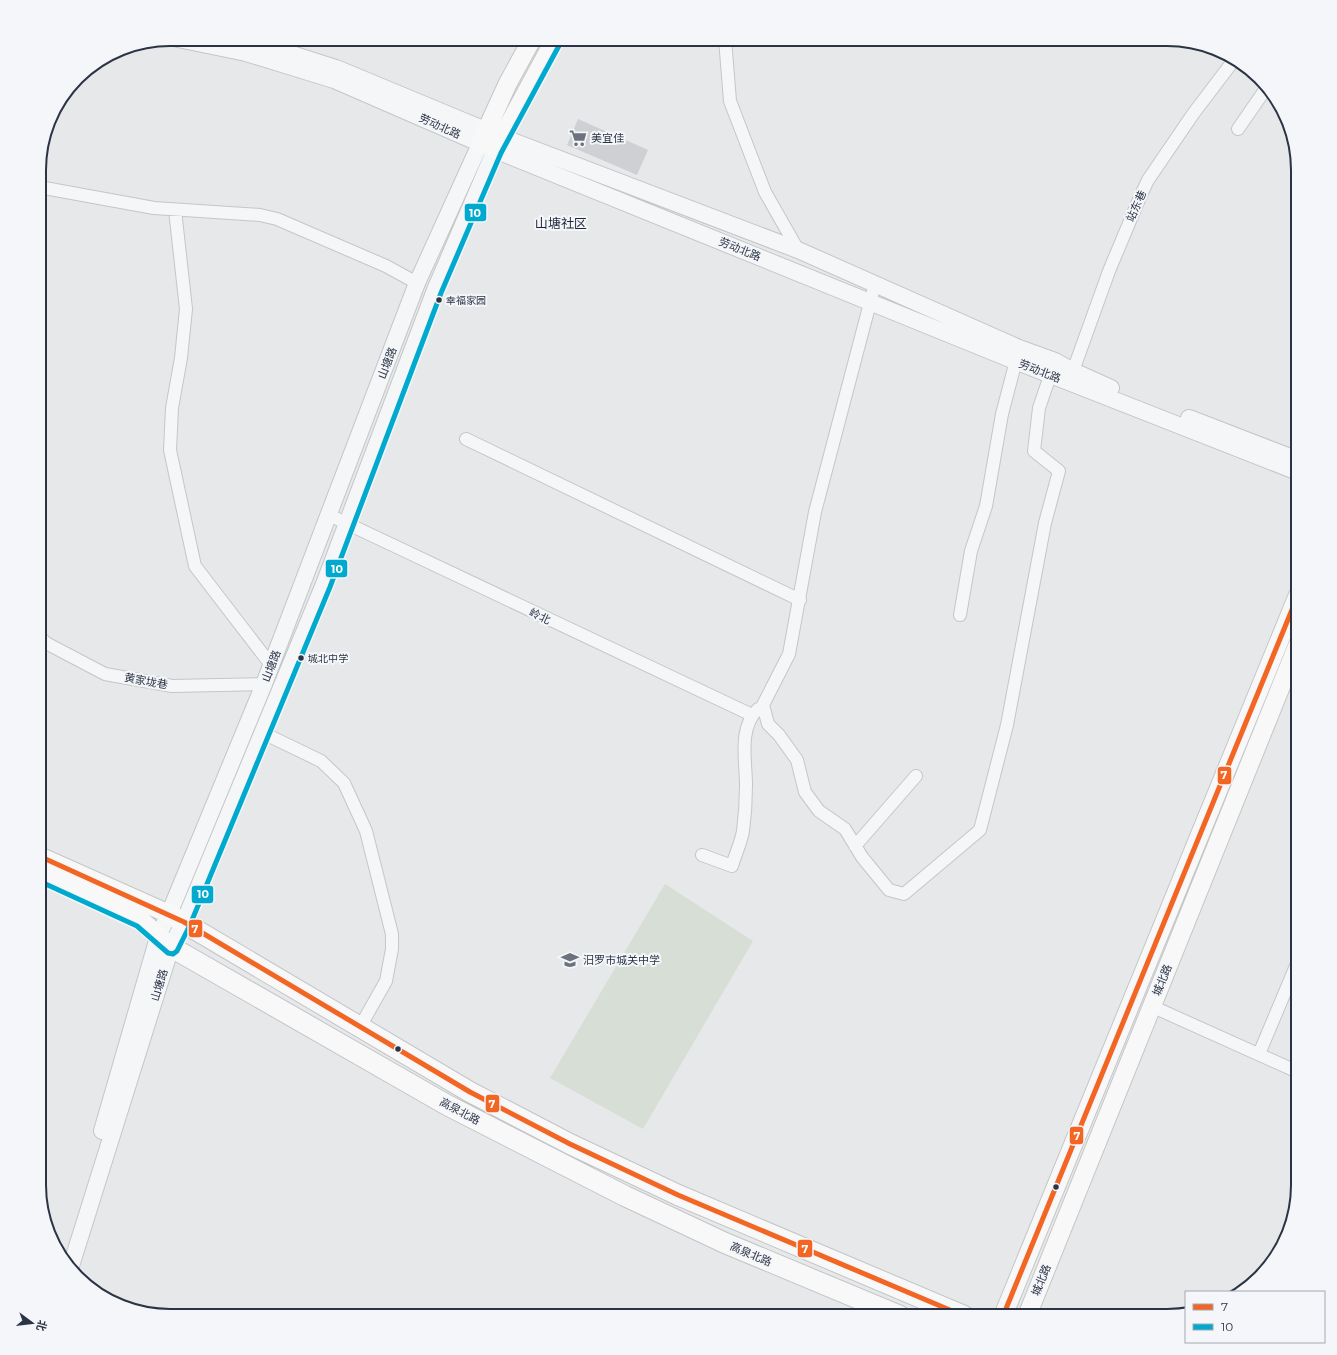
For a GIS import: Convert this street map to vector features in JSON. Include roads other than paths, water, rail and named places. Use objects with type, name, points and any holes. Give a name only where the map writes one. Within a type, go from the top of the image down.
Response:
[{"type":"main road","name":"山塘路","points":[[491,141],[508,83],[528,46]]},
{"type":"main road","name":"山塘路","points":[[491,141],[528,90],[551,46]]},
{"type":"main road","name":"城北路","points":[[1006,1309],[1291,612]]},
{"type":"main road","name":"城北路","points":[[1030,1309],[1291,661]]},
{"type":"main road","name":"高泉北路","points":[[46,859],[176,918],[470,1092],[570,1144],[678,1195],[947,1309]]},
{"type":"main road","name":"高泉北路","points":[[46,876],[141,920],[165,940],[447,1105],[598,1182],[725,1243],[883,1309]]},
{"type":"street","name":"劳动北路","points":[[212,46],[246,53],[334,80],[491,141],[871,301],[1053,368],[1291,469]]},
{"type":"street","name":"劳动北路","points":[[267,46],[336,68],[491,141],[798,250],[875,284],[1017,354]]},
{"type":"street","points":[[726,46],[730,100],[765,192],[798,250]]},
{"type":"street","name":"站东巷","points":[[1073,371],[1108,271],[1143,191],[1193,114],[1231,64]]},
{"type":"street","points":[[1238,129],[1263,92]]},
{"type":"street","name":"山塘路","points":[[176,918],[417,283],[491,141]]},
{"type":"street","name":"山塘路","points":[[66,1252],[165,940],[263,733],[347,525],[491,141]]},
{"type":"street","points":[[46,188],[154,208],[260,215],[277,219],[386,266],[417,283]]},
{"type":"street","points":[[175,210],[186,309],[181,358],[172,408],[171,457],[195,566],[271,665]]},
{"type":"street","points":[[702,855],[732,866],[743,832],[746,784],[744,764],[748,723],[752,715],[763,704],[789,654],[815,512],[875,284]]},
{"type":"street","points":[[960,615],[971,551],[986,506],[1002,414],[1017,354]]},
{"type":"street","name":"劳动北路","points":[[1053,368],[1073,371],[1120,392],[1291,457]]},
{"type":"street","points":[[763,704],[768,724],[779,735],[797,760],[805,792],[819,811],[845,829],[855,846],[889,890],[904,894],[980,830],[1007,725],[1045,523],[1059,471],[1034,451],[1039,408],[1053,368]]},
{"type":"street","points":[[466,439],[800,600]]},
{"type":"street","name":"岭北","points":[[328,515],[752,715]]},
{"type":"street","name":"黄家垅巷","points":[[46,643],[105,674],[172,686],[264,684]]},
{"type":"street","points":[[263,733],[321,761],[330,769],[344,783],[366,831],[392,934],[392,949],[386,980],[360,1027]]},
{"type":"street","points":[[855,846],[916,776]]},
{"type":"street","name":"山塘路","points":[[72,1261],[165,940]]},
{"type":"street","points":[[1259,1054],[1291,978]]},
{"type":"street","points":[[1151,1006],[1291,1069]]},
{"type":"place","name":"美宜佳","points":[[578,138]]},
{"type":"place","name":"幸福家园","points":[[439,300]]},
{"type":"place","name":"城北中学","points":[[301,658]]},
{"type":"place","name":"汨罗市城关中学","points":[[570,960]]},
{"type":"district","name":"山塘社区","points":[[561,223]]}]
